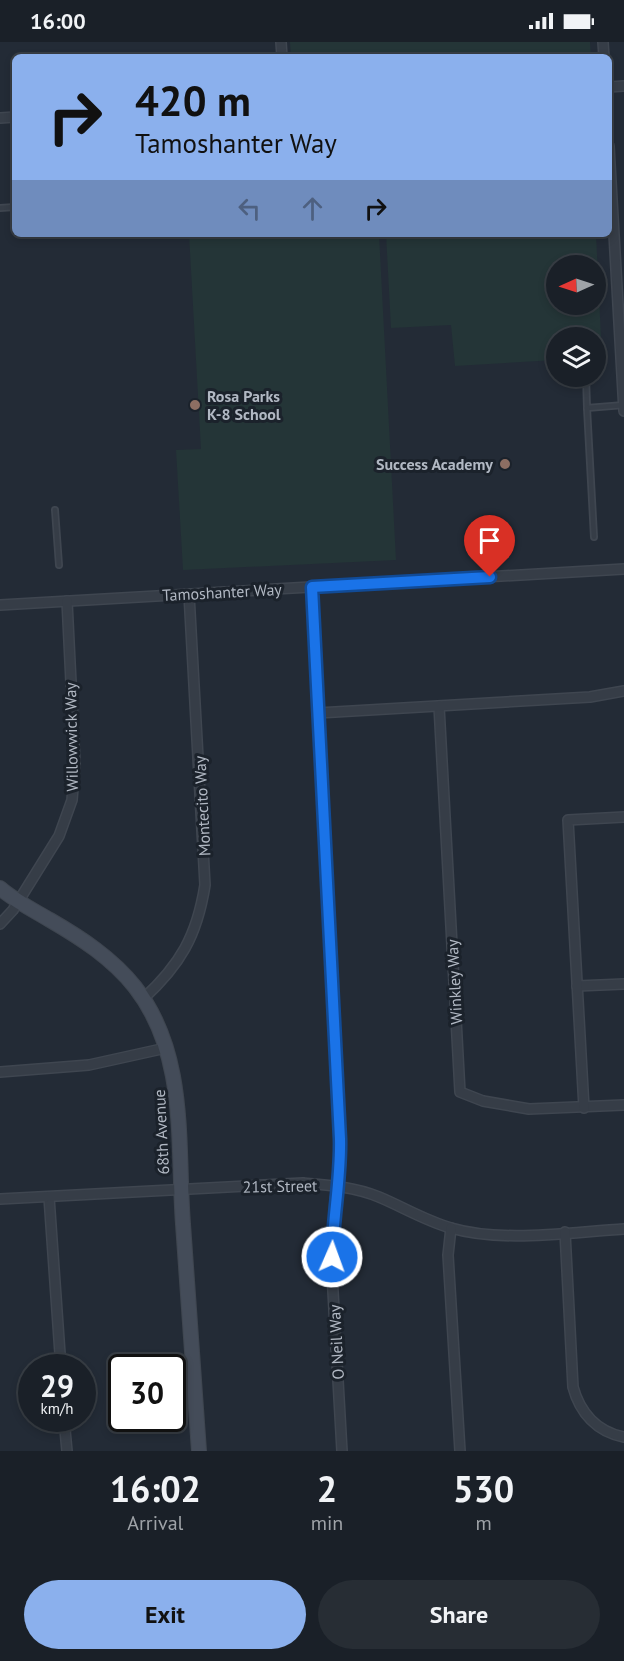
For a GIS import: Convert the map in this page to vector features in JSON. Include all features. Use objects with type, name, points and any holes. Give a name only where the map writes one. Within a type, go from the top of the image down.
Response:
[{"type":"street","points":[[612,197],[624,411]]},
{"type":"street","points":[[613,214],[624,213]]},
{"type":"street","name":"Tamoshanter Way","points":[[0,605],[624,569]]},
{"type":"street","name":"O Neil Way","points":[[312,587],[341,1161],[337,1186],[332,1274],[342,1451]]},
{"type":"street","name":"Montecito Way","points":[[143,999],[165,979],[189,943],[200,915],[205,885],[189,594]]},
{"type":"street","name":"Willowwick Way","points":[[0,924],[18,901],[59,836],[72,800],[75,764],[67,601]]},
{"type":"street","points":[[318,713],[590,697],[624,691]]},
{"type":"street","name":"Winkley Way","points":[[439,706],[460,1092],[508,1107],[539,1110],[624,1106]]},
{"type":"street","points":[[584,1108],[567,820],[624,817]]},
{"type":"street","name":"68th Avenue","points":[[0,888],[105,956],[143,999],[158,1026],[166,1048],[177,1094],[180,1189],[199,1451]]},
{"type":"street","points":[[577,986],[624,984]]},
{"type":"street","points":[[0,1072],[89,1065],[166,1048]]},
{"type":"street","name":"21st Street","points":[[0,1199],[303,1184],[337,1186],[377,1196],[452,1228],[490,1235],[624,1229]]},
{"type":"street","points":[[49,1197],[60,1354]]},
{"type":"street","points":[[452,1228],[448,1255],[460,1451]]},
{"type":"street","points":[[565,1232],[573,1387],[577,1400],[591,1421],[603,1430],[624,1437]]},
{"type":"street","points":[[65,1432],[67,1451]]},
{"type":"lane","points":[[586,387],[594,537]]},
{"type":"lane","points":[[587,408],[624,405]]},
{"type":"lane","points":[[55,510],[59,565]]},
{"type":"shaded area","points":[[290,42],[590,42],[591,54],[291,54]]},
{"type":"shaded area","points":[[189,237],[379,237],[396,560],[183,570],[176,450],[201,449]]},
{"type":"shaded area","points":[[386,237],[596,237],[597,255],[546,255],[546,315],[600,315],[600,327],[546,327],[546,361],[455,366],[451,325],[391,328]]},
{"type":"place","name":"Rosa Parks K-8 School","points":[[195,405]]},
{"type":"place","name":"Success Academy","points":[[505,464]]},
{"type":"route","points":[[332,1257],[335,1201],[341,1161],[312,587],[490,577]]}]
